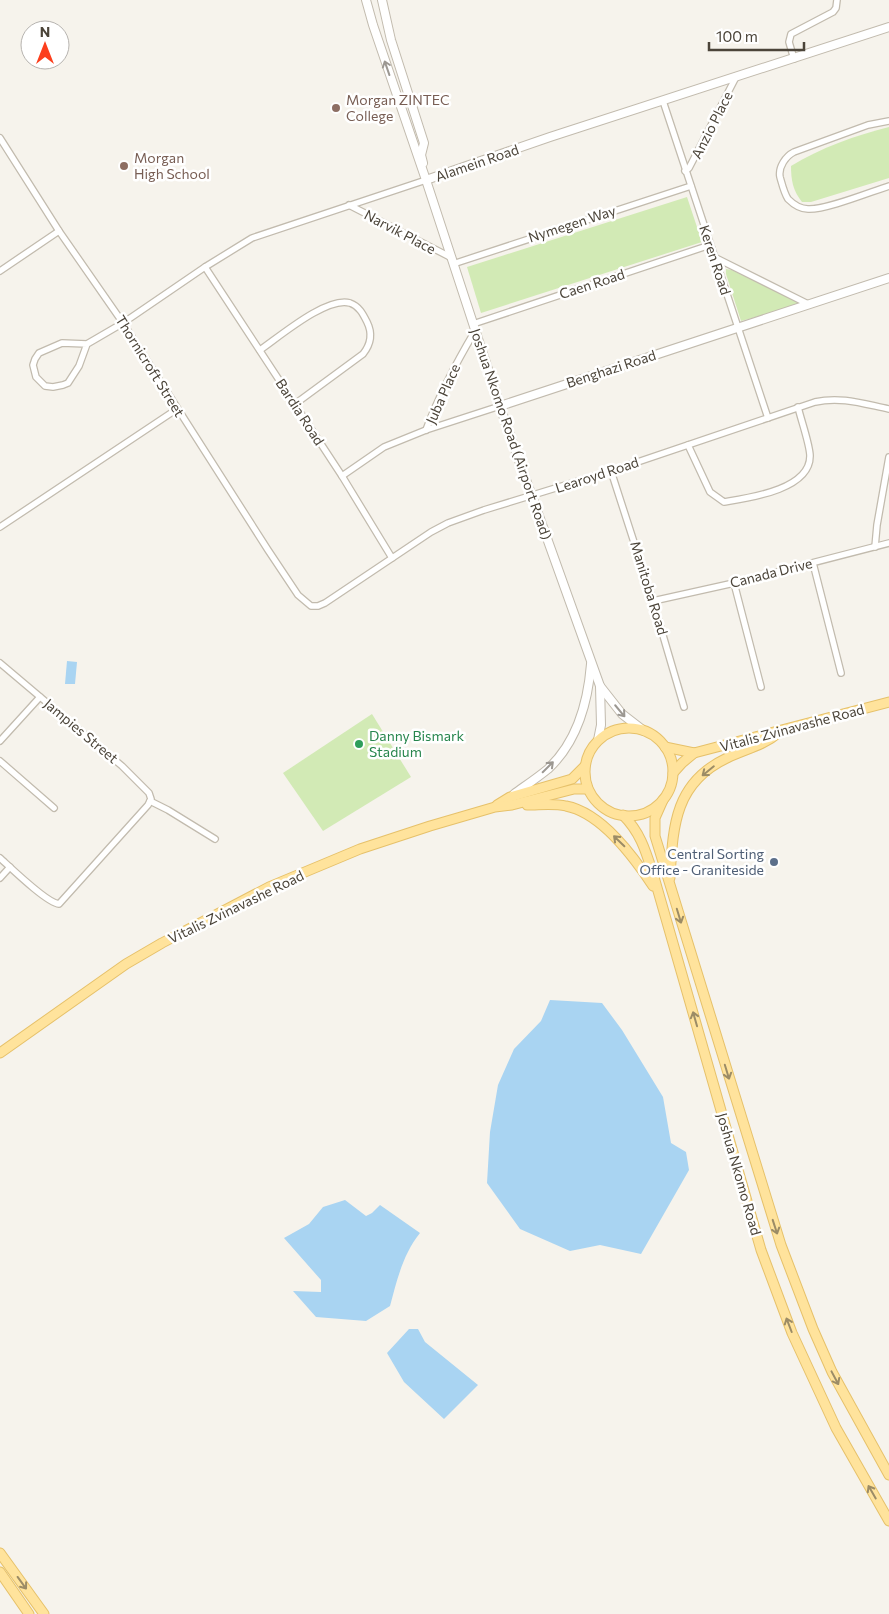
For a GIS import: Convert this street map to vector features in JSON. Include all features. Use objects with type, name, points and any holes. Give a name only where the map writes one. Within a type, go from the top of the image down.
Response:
[{"type":"main road","name":"Vitalis Zvinavashe Road","points":[[673,773],[694,753],[889,702]]},
{"type":"main road","points":[[632,728],[644,730],[656,737],[670,755],[673,773],[672,782],[663,800],[654,808],[634,816],[622,815],[602,807],[588,789],[585,778],[585,766],[592,748],[598,740],[608,733],[619,729],[632,728]]},
{"type":"main road","points":[[670,884],[673,831],[677,813],[692,786],[705,772],[722,760],[767,742],[780,731]]},
{"type":"main road","name":"Vitalis Zvinavashe Road","points":[[665,747],[694,753]]},
{"type":"main road","name":"Vitalis Zvinavashe Road","points":[[0,1053],[126,964],[269,887],[360,849],[495,807],[572,779],[585,766]]},
{"type":"main road","name":"Vitalis Zvinavashe Road","points":[[511,801],[574,789],[588,789]]},
{"type":"main road","name":"Joshua Nkomo Road","points":[[663,800],[654,825],[655,836],[781,1245],[813,1329],[832,1372],[889,1475]]},
{"type":"main road","points":[[511,801],[556,804],[577,809],[607,830],[627,850],[659,894]]},
{"type":"main road","name":"Joshua Nkomo Road","points":[[622,815],[634,826],[643,846],[659,894],[761,1250],[792,1333],[836,1428],[889,1521]]},
{"type":"main road","points":[[0,1553],[44,1614]]},
{"type":"main road","points":[[0,1572],[29,1614]]},
{"type":"street","points":[[366,0],[373,26],[426,180]]},
{"type":"street","points":[[382,0],[390,40],[424,143],[422,156],[426,180]]},
{"type":"street","points":[[794,59],[789,42],[791,34],[833,12],[836,8],[837,0]]},
{"type":"street","name":"Alamein Road","points":[[87,344],[124,323],[205,267],[262,234],[889,27]]},
{"type":"street","name":"Anzio Place","points":[[685,171],[689,168],[736,77]]},
{"type":"street","name":"Keren Road","points":[[663,102],[768,418]]},
{"type":"street","points":[[889,121],[868,125],[794,152],[786,158],[780,174],[788,199],[799,207],[807,209],[826,207],[889,186]]},
{"type":"street","name":"Thornicroft Street","points":[[0,139],[59,231],[124,323],[177,409],[298,595]]},
{"type":"street","name":"Joshua Nkomo Road (Airport Road)","points":[[426,180],[500,406],[600,686]]},
{"type":"street","name":"Nymegen Way","points":[[452,261],[691,186]]},
{"type":"street","name":"Narvik Place","points":[[350,205],[452,261]]},
{"type":"street","points":[[0,271],[59,231]]},
{"type":"street","name":"Caen Road","points":[[474,328],[710,245]]},
{"type":"street","points":[[716,258],[808,304]]},
{"type":"street","name":"Bardia Road","points":[[205,267],[342,476],[392,558]]},
{"type":"street","name":"Benghazi Road","points":[[342,476],[384,447],[426,430],[889,278]]},
{"type":"street","points":[[260,350],[317,310],[331,304],[350,303],[362,311],[369,325],[370,345],[363,354],[295,404]]},
{"type":"street","name":"Juba Place","points":[[426,430],[436,404],[474,328]]},
{"type":"street","points":[[62,343],[87,344],[79,366],[63,386],[45,386],[36,377],[33,365],[39,353],[62,343]]},
{"type":"street","name":"Learoyd Road","points":[[298,595],[311,606],[318,606],[431,532],[448,523],[688,446],[816,402],[832,399],[847,400],[889,409]]},
{"type":"street","points":[[688,446],[710,492],[724,502],[763,496],[796,481],[806,470],[810,457],[798,408]]},
{"type":"street","points":[[0,527],[177,409]]},
{"type":"street","points":[[875,547],[889,457]]},
{"type":"street","name":"Manitoba Road","points":[[611,471],[653,601],[684,706]]},
{"type":"street","name":"Canada Drive","points":[[653,601],[734,583],[889,543]]},
{"type":"street","points":[[813,563],[841,673]]},
{"type":"street","points":[[734,583],[760,687]]},
{"type":"street","points":[[511,801],[549,767],[564,749],[576,729],[590,687],[592,662]]},
{"type":"street","name":"Jampies Street","points":[[0,663],[122,766],[149,793],[149,803]]},
{"type":"street","points":[[600,686],[622,714],[644,730]]},
{"type":"street","points":[[598,740],[601,725],[600,686]]},
{"type":"street","points":[[0,741],[40,696]]},
{"type":"street","points":[[0,761],[54,808]]},
{"type":"street","points":[[0,858],[43,895],[58,904],[149,803],[168,810],[215,839]]},
{"type":"street","points":[[0,878],[10,867]]},
{"type":"green space","points":[[889,127],[889,178],[811,202],[802,202],[796,194],[793,185],[791,166],[814,153],[839,143]]},
{"type":"green space","points":[[687,197],[702,242],[481,313],[467,267]]},
{"type":"green space","points":[[726,269],[732,270],[797,302],[797,306],[741,321]]},
{"type":"green space","name":"Danny Bismark Stadium","points":[[372,714],[411,777],[323,831],[283,773]]},
{"type":"water","points":[[67,661],[77,662],[75,684],[65,684]]},
{"type":"water","points":[[550,1000],[602,1003],[622,1030],[663,1097],[671,1143],[686,1152],[689,1170],[641,1254],[600,1245],[570,1251],[520,1229],[487,1183],[490,1132],[498,1085],[514,1049],[541,1021]]},
{"type":"water","points":[[345,1200],[366,1216],[380,1205],[420,1233],[405,1258],[390,1306],[366,1321],[316,1317],[293,1291],[321,1292],[321,1280],[284,1238],[309,1224],[323,1207]]},
{"type":"water","points":[[409,1329],[418,1329],[425,1342],[478,1385],[444,1419],[404,1382],[387,1353]]},
{"type":"place","name":"Morgan ZINTEC College","points":[[336,108]]},
{"type":"place","name":"Morgan High School","points":[[124,166]]},
{"type":"place","name":"Danny Bismark Stadium","points":[[359,744]]},
{"type":"place","name":"Central Sorting Office - Graniteside","points":[[774,862]]}]
